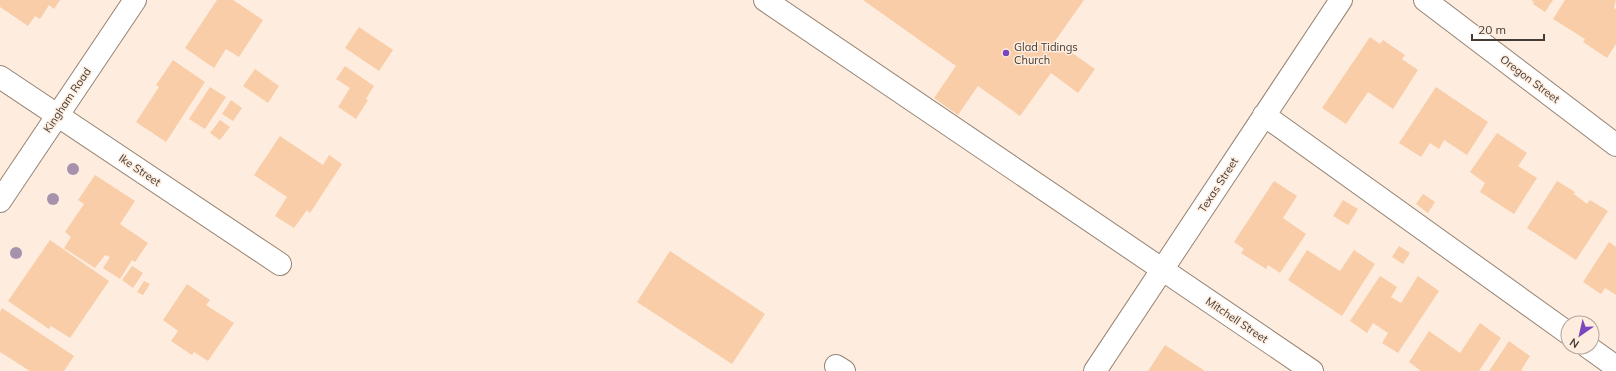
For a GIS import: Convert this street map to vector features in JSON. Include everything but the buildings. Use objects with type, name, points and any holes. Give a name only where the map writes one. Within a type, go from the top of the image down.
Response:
[{"type":"street","name":"Kingham Road","points":[[0,201],[135,0]]},
{"type":"street","name":"Mitchell Street","points":[[764,0],[1312,371]]},
{"type":"street","name":"Texas Street","points":[[1095,371],[1341,0]]},
{"type":"street","name":"Oregon Street","points":[[1425,0],[1616,144]]},
{"type":"street","name":"Ike Street","points":[[0,77],[280,264]]},
{"type":"street","points":[[1264,115],[1560,327]]},
{"type":"street","points":[[1599,355],[1616,367]]},
{"type":"place","name":"Glad Tidings Church","points":[[1006,53]]}]
